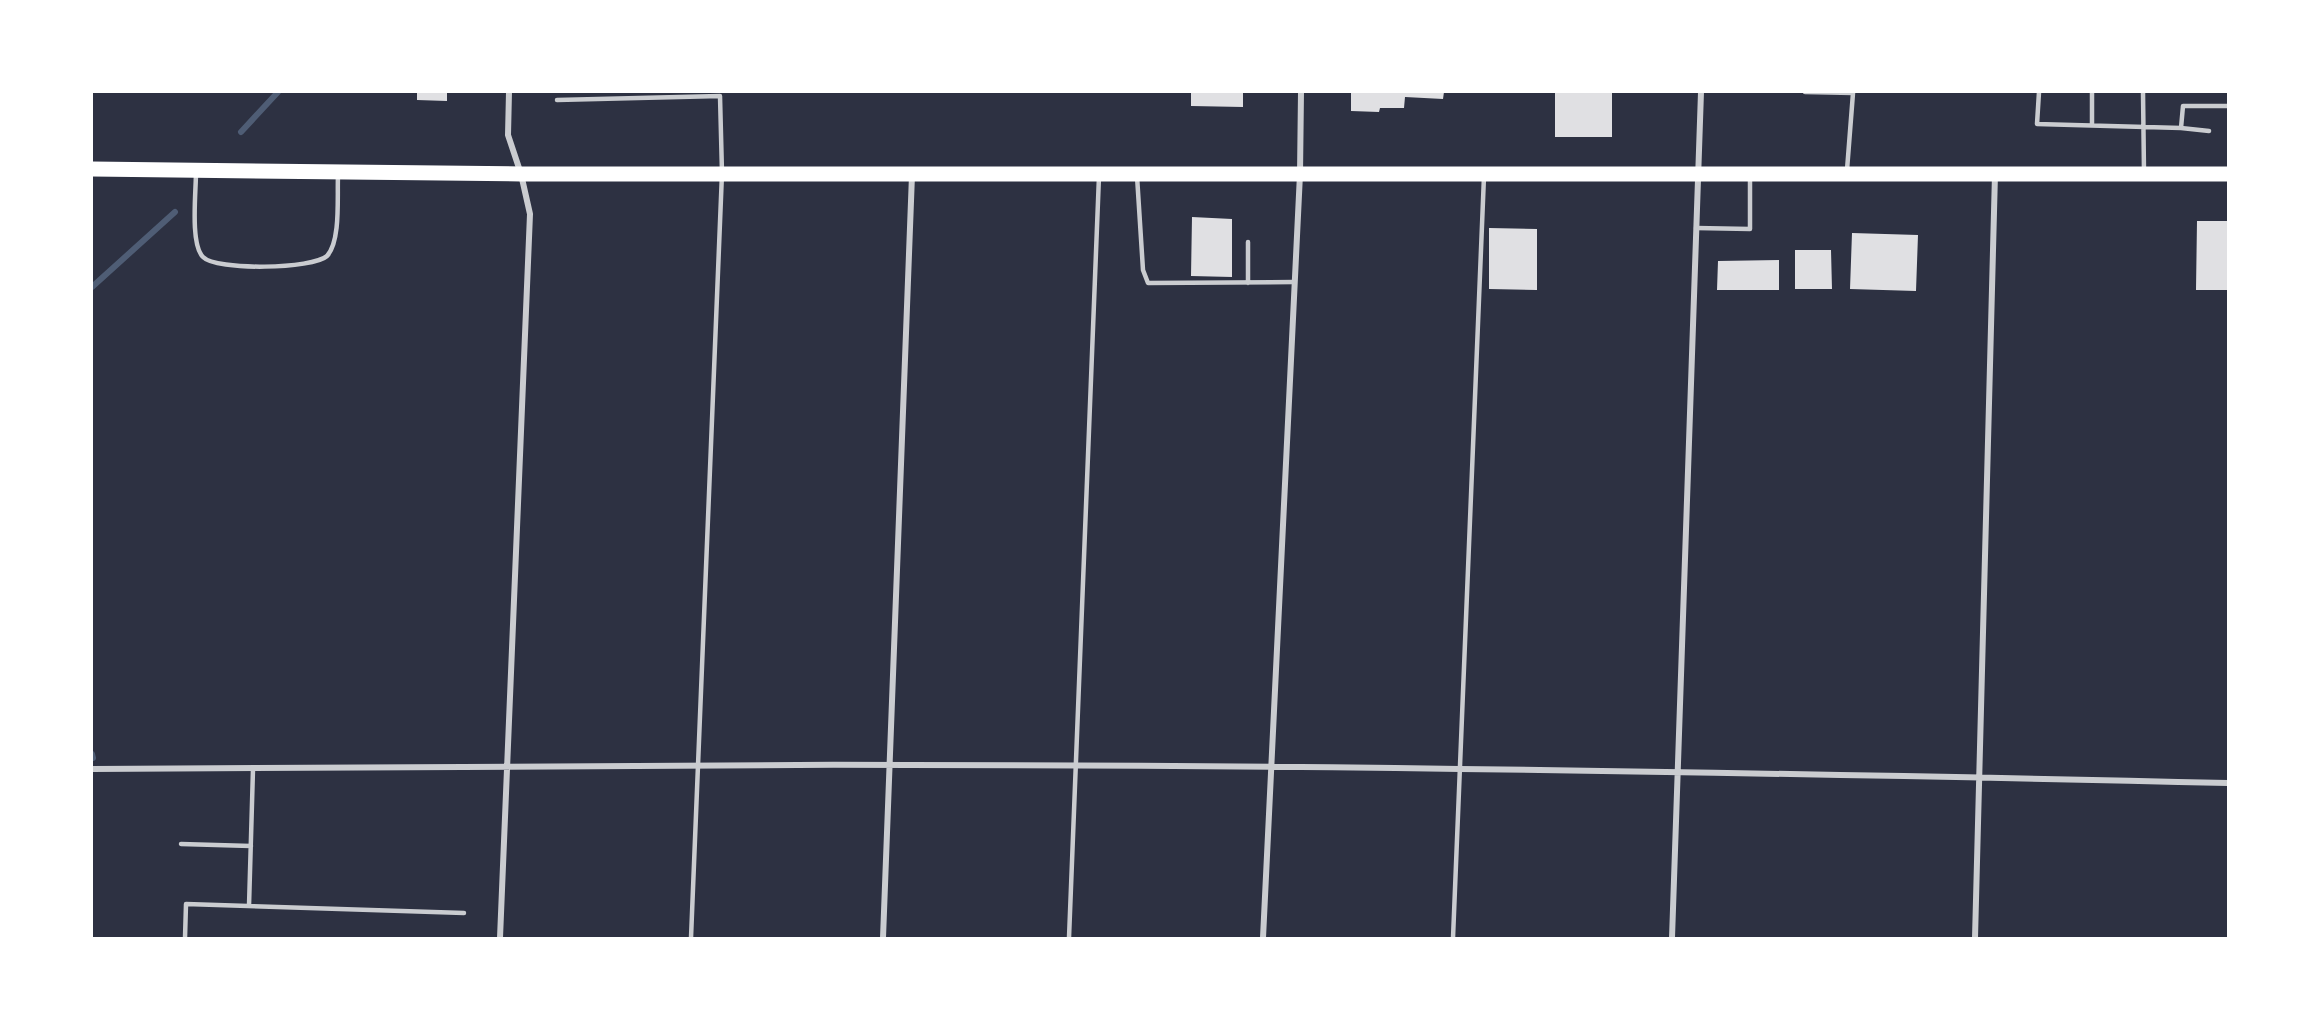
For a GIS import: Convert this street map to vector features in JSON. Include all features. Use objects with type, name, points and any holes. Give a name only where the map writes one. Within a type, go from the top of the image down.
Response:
[{"type":"main road","points":[[92,169],[521,174],[1995,172],[2229,174]]},
{"type":"street","points":[[500,939],[530,214],[521,174],[508,135],[509,92]]},
{"type":"street","points":[[1263,939],[1269,766],[1300,174],[1301,92]]},
{"type":"street","points":[[1672,939],[1701,92]]},
{"type":"street","points":[[883,939],[912,172]]},
{"type":"street","points":[[1976,939],[1995,172]]},
{"type":"street","points":[[92,768],[1269,766],[2229,783]]},
{"type":"lane","points":[[1804,92],[1853,92],[1846,173]]},
{"type":"lane","points":[[2039,92],[2037,124],[2092,124],[2209,131]]},
{"type":"lane","points":[[2092,92],[2092,124]]},
{"type":"lane","points":[[2143,92],[2144,173]]},
{"type":"lane","points":[[557,100],[720,94],[722,173],[692,939]]},
{"type":"lane","points":[[2181,129],[2182,106],[2229,106]]},
{"type":"lane","points":[[196,170],[196,244],[203,258],[220,266],[309,265],[326,256],[335,242],[338,172]]},
{"type":"lane","points":[[1069,939],[1099,173]]},
{"type":"lane","points":[[1137,173],[1143,270],[1148,283],[1294,282]]},
{"type":"lane","points":[[1696,228],[1750,229],[1750,173]]},
{"type":"lane","points":[[1453,939],[1484,174]]},
{"type":"lane","points":[[1248,242],[1248,283]]},
{"type":"lane","points":[[249,906],[253,769]]},
{"type":"lane","points":[[181,844],[251,846]]},
{"type":"lane","points":[[185,939],[186,904],[464,913]]},
{"type":"building","points":[[417,92],[447,92],[447,101],[417,100]]},
{"type":"building","points":[[1191,92],[1243,92],[1243,107],[1191,106]]},
{"type":"building","points":[[1351,92],[1444,92],[1443,99],[1405,97],[1404,108],[1380,108],[1379,112],[1351,111]]},
{"type":"building","points":[[1555,92],[1612,92],[1612,137],[1555,137]]},
{"type":"building","points":[[1192,217],[1232,219],[1232,277],[1191,276]]},
{"type":"building","points":[[2197,221],[2228,221],[2228,290],[2196,290]]},
{"type":"building","points":[[1489,228],[1537,229],[1537,290],[1489,289]]},
{"type":"building","points":[[1852,233],[1918,235],[1916,291],[1850,289]]},
{"type":"building","points":[[1795,250],[1831,250],[1832,289],[1795,289]]},
{"type":"building","points":[[1779,260],[1779,290],[1717,290],[1718,261]]},
{"type":"waterway","points":[[241,132],[278,92]]},
{"type":"waterway","points":[[92,287],[175,212]]},
{"type":"waterway","points":[[92,754],[93,758]]}]
